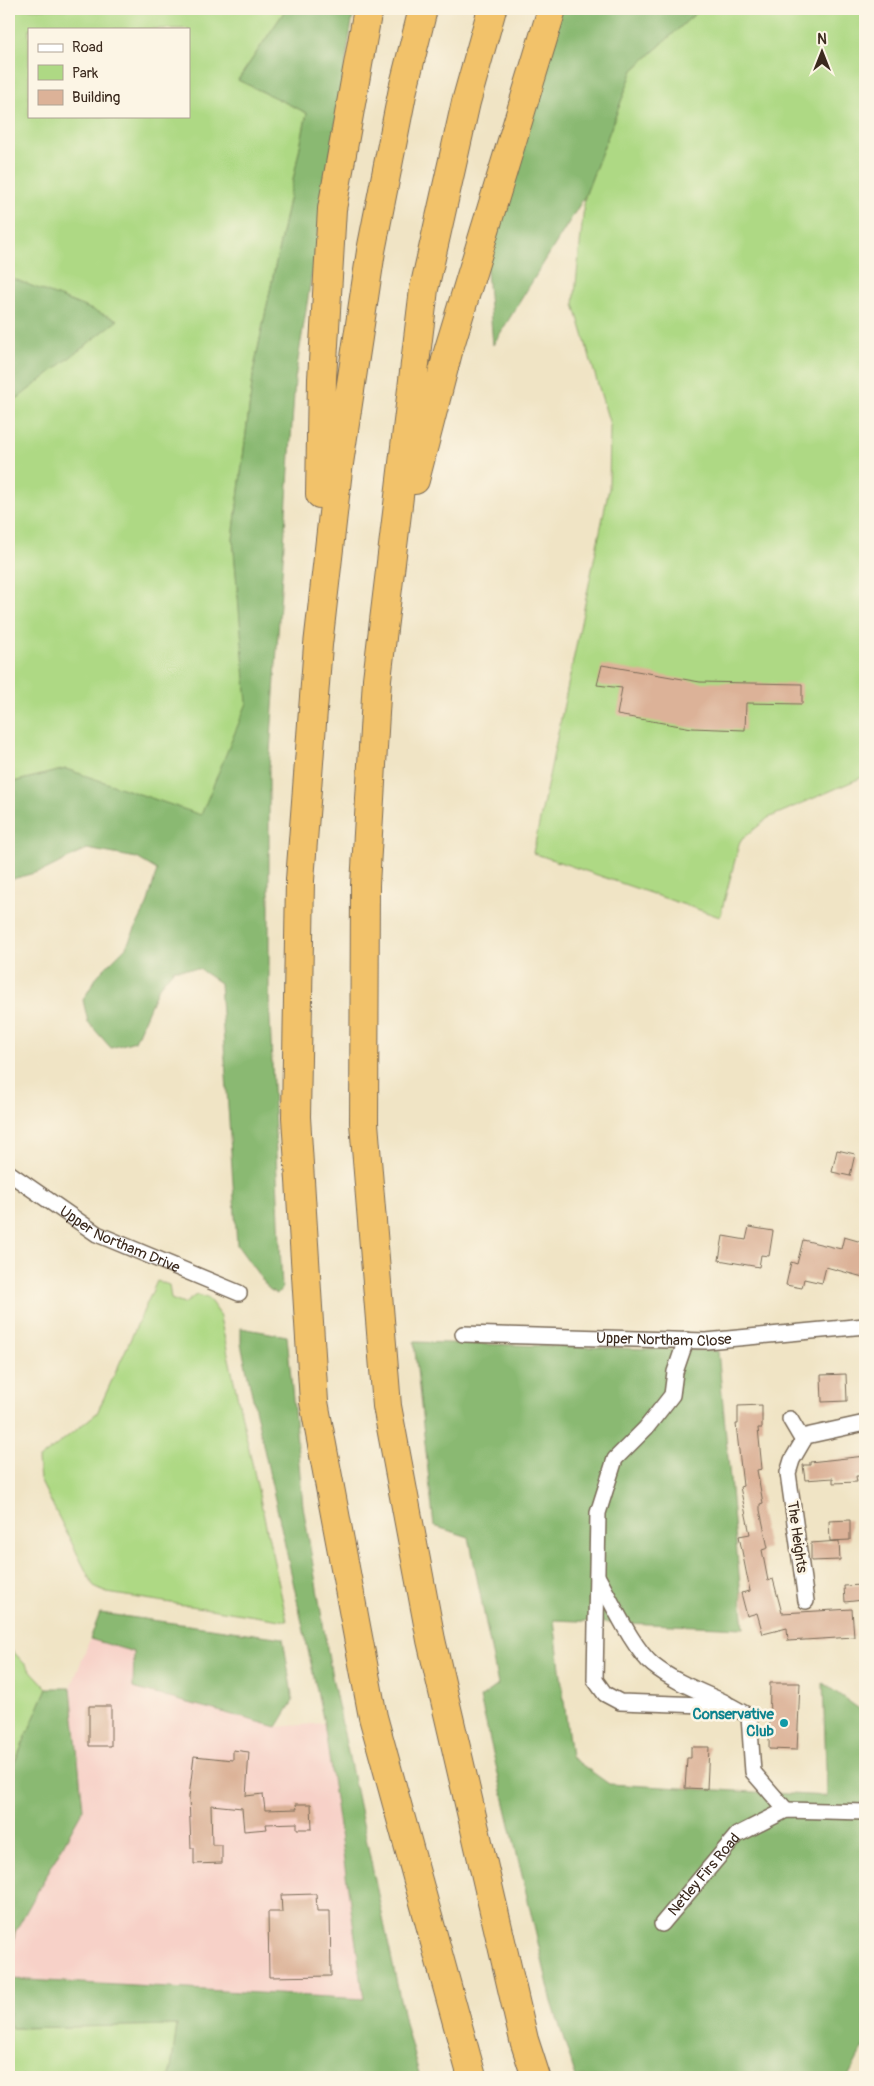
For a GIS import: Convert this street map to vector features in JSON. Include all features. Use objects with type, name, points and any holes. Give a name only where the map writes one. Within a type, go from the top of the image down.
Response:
[{"type":"highway","points":[[318,645],[322,379],[332,209],[368,9]]},
{"type":"highway","points":[[423,9],[403,89],[371,250],[338,470],[318,645],[300,880],[296,1117],[314,1402],[373,1717],[472,2077]]},
{"type":"highway","points":[[492,9],[464,112],[424,289],[377,680],[365,884],[364,1103],[387,1406],[431,1640],[524,2040],[536,2077]]},
{"type":"highway","points":[[387,595],[448,352],[552,9]]},
{"type":"street","name":"Upper Northam Drive","points":[[9,1173],[98,1234],[239,1293]]},
{"type":"street","name":"Upper Northam Close","points":[[463,1334],[706,1341],[865,1326]]},
{"type":"street","points":[[686,1340],[675,1372],[672,1395],[646,1428],[615,1459],[598,1513],[595,1680],[604,1694],[620,1702],[731,1706]]},
{"type":"street","points":[[790,1418],[803,1441],[806,1436],[865,1423]]},
{"type":"street","name":"The Heights","points":[[803,1441],[788,1474],[806,1601]]},
{"type":"street","points":[[597,1575],[635,1641],[652,1664],[678,1680],[749,1716],[753,1772],[786,1810]]},
{"type":"street","name":"Netley Firs Road","points":[[662,1924],[737,1835],[786,1810],[865,1812]]},
{"type":"shaded area","points":[[90,1639],[134,1652],[277,1727],[324,1723],[364,1999],[10,1979],[15,1932],[83,1809],[71,1688]]},
{"type":"green space","points":[[9,9],[286,9],[238,80],[307,113],[254,368],[233,539],[248,703],[201,816],[66,769],[9,783],[9,405],[117,320],[9,278]]},
{"type":"green space","points":[[286,9],[354,9],[295,379],[269,768],[269,996],[282,1289],[277,1294],[269,1289],[237,1245],[220,983],[199,969],[174,969],[158,988],[135,1041],[111,1048],[88,1022],[83,1000],[98,975],[126,947],[147,905],[157,870],[137,858],[87,849],[45,870],[9,880],[9,783],[66,769],[201,815],[247,703],[233,539],[254,368],[307,113],[238,80]]},
{"type":"green space","points":[[552,9],[703,9],[698,11],[633,70],[585,196],[493,345],[484,234]]},
{"type":"green space","points":[[703,9],[865,9],[865,776],[768,818],[740,841],[720,917],[533,853],[609,488],[610,425],[574,304],[585,196],[633,70],[698,11]]},
{"type":"green space","points":[[9,277],[118,320],[9,405]]},
{"type":"green space","points":[[157,1281],[169,1285],[171,1299],[184,1304],[196,1295],[208,1298],[219,1313],[287,1621],[107,1593],[94,1587],[40,1480],[38,1460],[97,1413]]},
{"type":"green space","points":[[241,1328],[287,1336],[303,1506],[332,1677],[406,2027],[420,2077],[170,2077],[177,2025],[12,2028],[9,2022],[9,1776],[47,1688],[71,1688],[83,1809],[15,1932],[10,1979],[364,1999],[324,1723],[241,1344]]},
{"type":"green space","points":[[414,1342],[718,1351],[744,1628],[554,1620],[571,1757],[609,1784],[827,1796],[823,1683],[865,1713],[865,2044],[848,2077],[576,2077],[552,2002],[480,1698],[498,1685],[469,1537],[434,1526]]},
{"type":"green space","points":[[100,1613],[283,1638],[293,1701],[277,1727],[133,1688],[134,1652],[90,1639]]},
{"type":"green space","points":[[9,1647],[47,1688],[9,1776]]},
{"type":"green space","points":[[9,2022],[12,2028],[177,2025],[170,2077],[9,2077]]},
{"type":"building","points":[[602,665],[700,682],[802,684],[802,704],[746,703],[745,730],[692,728],[617,715],[622,688],[597,685]]},
{"type":"building","points":[[837,1150],[855,1154],[850,1176],[832,1172]]},
{"type":"building","points":[[749,1227],[773,1231],[769,1256],[761,1255],[759,1267],[719,1260],[723,1236],[746,1240]]},
{"type":"building","points":[[844,1237],[865,1243],[863,1277],[826,1267],[822,1283],[804,1279],[802,1288],[786,1285],[791,1262],[797,1264],[803,1240],[841,1249]]},
{"type":"building","points":[[846,1374],[847,1401],[822,1402],[821,1375]]},
{"type":"building","points":[[762,1405],[762,1428],[758,1428],[762,1469],[757,1470],[763,1503],[760,1504],[760,1510],[768,1548],[762,1550],[768,1581],[773,1579],[782,1613],[852,1609],[854,1637],[788,1641],[787,1628],[763,1634],[757,1613],[747,1616],[741,1593],[750,1591],[739,1536],[750,1534],[740,1487],[743,1486],[736,1424],[738,1424],[738,1406]]},
{"type":"building","points":[[865,1456],[865,1476],[856,1476],[857,1482],[833,1483],[833,1478],[805,1480],[803,1465],[810,1465],[810,1462]]},
{"type":"building","points":[[850,1520],[850,1540],[830,1541],[829,1521]]},
{"type":"building","points":[[839,1541],[840,1560],[811,1561],[811,1543]]},
{"type":"building","points":[[862,1585],[863,1600],[845,1602],[844,1586]]},
{"type":"building","name":"Conservative Club","points":[[770,1683],[800,1683],[797,1750],[769,1749]]},
{"type":"building","points":[[89,1706],[111,1706],[111,1746],[89,1746]]},
{"type":"building","points":[[691,1747],[709,1747],[707,1789],[685,1788],[687,1758],[691,1758]]},
{"type":"building","points":[[233,1750],[249,1752],[246,1796],[263,1794],[265,1810],[297,1809],[296,1804],[311,1804],[312,1829],[297,1829],[297,1823],[266,1824],[267,1829],[244,1831],[242,1808],[211,1805],[212,1845],[222,1845],[222,1863],[194,1864],[194,1848],[191,1848],[189,1797],[194,1756],[233,1760]]},
{"type":"building","points":[[316,1894],[317,1911],[330,1911],[331,1976],[269,1977],[268,1912],[282,1912],[281,1895]]},
{"type":"place","name":"Conservative Club","points":[[784,1723]]}]
